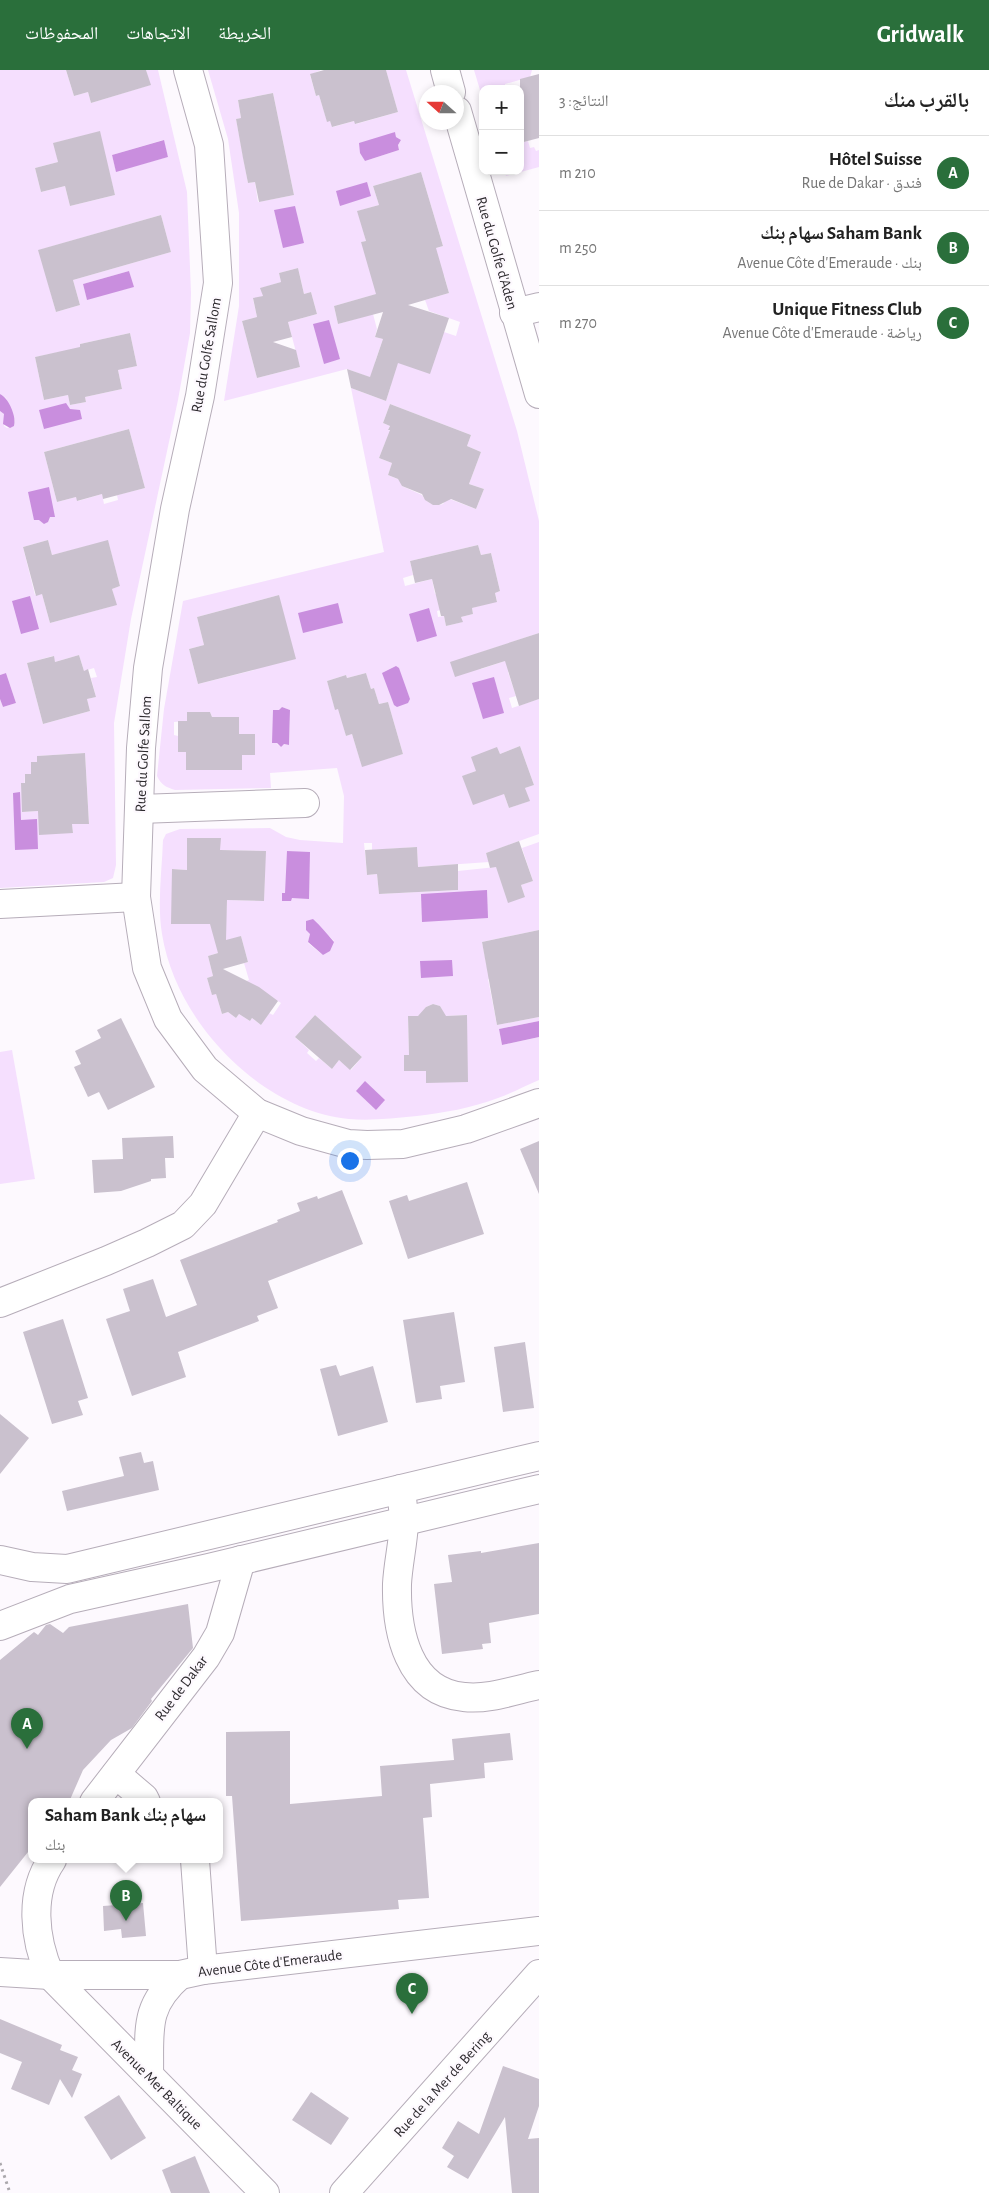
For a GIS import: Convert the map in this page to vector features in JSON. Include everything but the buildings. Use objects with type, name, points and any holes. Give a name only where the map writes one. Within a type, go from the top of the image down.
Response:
[{"type":"street","name":"Rue du Golfe Sallom","points":[[188,70],[209,146],[218,283],[200,396],[175,510],[148,668],[141,748],[136,897],[147,968],[168,1019],[205,1069],[257,1113],[328,1139],[348,1144],[387,1146],[417,1142],[466,1129],[539,1103]]},
{"type":"street","points":[[445,70],[449,85]]},
{"type":"street","name":"Rue du Golfe d'Aden","points":[[463,130],[527,310],[539,394]]},
{"type":"street","points":[[140,809],[305,803]]},
{"type":"street","points":[[0,904],[136,897]]},
{"type":"street","points":[[0,1303],[147,1243],[184,1225],[203,1204],[257,1113]]},
{"type":"street","points":[[0,1560],[32,1568],[67,1569],[539,1456]]},
{"type":"street","points":[[402,1489],[404,1521],[397,1586],[402,1630],[414,1668],[427,1683],[444,1692],[463,1697],[482,1697],[539,1685]]},
{"type":"street","points":[[0,1626],[70,1599],[539,1489]]},
{"type":"street","name":"Rue de Dakar","points":[[97,1798],[206,1657],[220,1633],[242,1560]]},
{"type":"street","points":[[116,1774],[144,1798]]},
{"type":"street","points":[[50,1863],[43,1874],[36,1907],[39,1942],[43,1959],[50,1975]]},
{"type":"street","points":[[149,2075],[148,2031],[158,1998],[168,1986],[192,1973],[195,1863]]},
{"type":"street","name":"Avenue Côte d'Emeraude","points":[[0,1972],[50,1975],[192,1973],[539,1931]]},
{"type":"street","name":"Rue de la Mer de Bering","points":[[344,2193],[539,1974]]},
{"type":"street","name":"Avenue Mer Baltique","points":[[50,1975],[265,2193]]},
{"type":"path","points":[[0,2163],[10,2193]]},
{"type":"shaded area","points":[[0,70],[66,70],[74,96],[88,92],[91,103],[150,85],[146,70],[158,70],[187,192],[191,293],[190,333],[178,400],[131,619],[114,723],[116,865],[113,878],[104,882],[0,888],[0,699],[3,707],[16,703],[6,673],[0,675],[0,411],[4,414],[4,426],[7,428],[14,426],[15,421],[6,398],[0,394]],"holes":[[[99,132],[115,195],[70,206],[65,186],[41,192],[35,168],[58,162],[54,143]],[[163,140],[168,157],[116,171],[112,155]],[[161,215],[171,252],[73,280],[80,305],[56,312],[39,250]],[[129,271],[133,287],[87,299],[83,284]],[[130,333],[137,366],[118,370],[122,389],[85,397],[86,402],[70,405],[68,395],[44,400],[35,357],[59,352],[82,357],[80,344]],[[129,429],[145,488],[117,495],[118,500],[104,504],[102,494],[78,501],[76,497],[57,502],[44,452]],[[48,540],[52,555],[108,541],[120,586],[112,589],[116,605],[50,623],[42,594],[35,595],[23,547]],[[79,655],[84,671],[94,668],[97,677],[91,678],[96,697],[87,699],[90,711],[43,724],[27,663],[53,656],[55,662]],[[85,753],[89,823],[72,824],[73,833],[38,811],[23,812],[25,775],[31,774],[31,762],[37,762],[37,756]]]},
{"type":"shaded area","points":[[208,70],[321,70],[310,75],[316,96],[319,95],[327,121],[330,121],[333,127],[354,121],[356,124],[398,112],[386,70],[406,70],[419,112],[419,130],[424,130],[517,431],[539,521],[539,633],[476,654],[481,669],[514,658],[518,669],[508,672],[516,696],[509,698],[512,708],[539,699],[539,834],[486,853],[489,862],[418,867],[417,847],[372,850],[372,843],[364,843],[367,875],[377,874],[379,894],[458,890],[458,871],[496,867],[525,897],[521,885],[533,881],[522,848],[539,842],[539,930],[482,942],[487,967],[499,976],[488,979],[497,1025],[539,1017],[539,1021],[499,1029],[502,1045],[539,1037],[539,1080],[488,1102],[447,1112],[357,1120],[329,1116],[291,1102],[256,1081],[225,1054],[212,1039],[194,1015],[180,990],[165,948],[162,934],[160,899],[163,840],[166,834],[180,829],[270,828],[286,837],[300,840],[343,843],[344,796],[337,768],[270,773],[271,788],[175,790],[160,782],[157,776],[164,709],[183,601],[384,552],[351,388],[386,401],[391,385],[347,369],[224,401],[239,306],[239,213],[228,139]],"holes":[[[273,93],[294,195],[258,202],[255,182],[248,183],[236,119],[241,118],[238,100]],[[395,132],[396,137],[401,140],[398,145],[399,150],[365,161],[361,148]],[[421,172],[443,246],[394,261],[361,242],[366,241],[358,211],[379,205],[373,186]],[[298,268],[304,294],[311,292],[317,314],[288,322],[300,367],[257,378],[242,321],[257,317],[253,299],[263,296],[261,288],[281,282],[279,273]],[[444,275],[449,293],[425,300],[429,311],[460,322],[456,336],[444,332],[375,362],[383,339],[375,337],[377,329],[373,314],[338,324],[334,306]],[[390,404],[471,435],[467,446],[481,452],[469,484],[484,489],[476,509],[447,498],[443,504],[431,504],[422,495],[402,486],[400,480],[388,475],[392,463],[379,458],[385,443],[395,432],[388,430],[390,426],[383,423]],[[478,545],[481,555],[491,553],[500,591],[495,593],[497,601],[472,608],[473,614],[461,617],[462,622],[446,626],[444,616],[438,617],[437,611],[440,610],[443,592],[435,594],[432,579],[405,586],[403,578],[413,575],[410,561]],[[279,595],[254,670],[198,684],[189,649],[204,645],[197,617]],[[366,673],[371,689],[374,688],[379,704],[388,702],[403,754],[362,766],[352,734],[346,736],[342,708],[335,709],[327,681],[346,675],[347,678]],[[282,707],[290,710],[289,745],[283,744],[281,747],[277,744],[273,710],[280,710]],[[187,712],[210,712],[212,717],[239,717],[239,734],[255,734],[255,755],[242,755],[241,770],[186,770],[186,752],[178,752],[178,736],[174,735],[174,722],[187,721]],[[520,746],[534,785],[525,788],[529,801],[509,808],[504,794],[463,776],[476,771],[497,748],[500,754]],[[188,838],[220,838],[220,850],[265,851],[264,901],[227,900],[226,915],[173,869],[187,870]],[[323,930],[334,941],[323,955],[308,943],[310,934]],[[241,936],[248,962],[244,963],[249,980],[246,981],[281,1003],[273,1015],[269,1013],[261,1025],[252,1018],[250,1021],[239,1014],[236,1018],[228,1012],[222,1014],[216,994],[212,994],[207,978],[213,976],[208,956],[218,953]],[[433,1004],[440,1006],[445,1016],[467,1015],[404,1071],[404,1055],[409,1055],[408,1016],[422,1016],[426,1007]],[[315,1015],[362,1057],[351,1070],[339,1060],[332,1069],[319,1058],[316,1061],[307,1053],[309,1050],[295,1037]]]},
{"type":"shaded area","points":[[474,70],[532,70],[530,77],[505,85],[479,85],[479,87]]},
{"type":"shaded area","points":[[395,132],[396,137],[401,140],[398,145],[399,150],[365,161],[360,153],[359,143]]},
{"type":"shaded area","points":[[164,140],[168,157],[116,172],[112,155]]},
{"type":"shaded area","points":[[528,141],[530,148],[534,147],[536,151],[539,150],[539,167],[524,171],[524,142]]},
{"type":"shaded area","points":[[367,182],[371,196],[340,206],[336,191]]},
{"type":"shaded area","points":[[295,206],[304,243],[283,248],[274,210]]},
{"type":"shaded area","points":[[129,271],[134,287],[87,300],[83,284]]},
{"type":"shaded area","points":[[329,320],[340,359],[324,364],[313,324]]},
{"type":"shaded area","points":[[0,394],[9,404],[13,413],[15,422],[14,426],[10,428],[3,424],[4,414],[0,411]]},
{"type":"shaded area","points":[[66,403],[70,409],[80,410],[82,419],[44,429],[39,410]]},
{"type":"shaded area","points":[[49,487],[55,517],[50,517],[48,522],[44,524],[39,520],[34,520],[28,492]]},
{"type":"shaded area","points":[[30,596],[39,629],[21,634],[12,601]]},
{"type":"shaded area","points":[[338,603],[343,623],[303,633],[298,613]]},
{"type":"shaded area","points":[[429,608],[437,636],[417,642],[409,614]]},
{"type":"shaded area","points":[[396,666],[399,668],[410,699],[408,703],[397,707],[394,705],[382,673]]},
{"type":"shaded area","points":[[6,673],[16,703],[3,707],[0,699],[0,675]]},
{"type":"shaded area","points":[[494,677],[504,713],[483,719],[472,683]]},
{"type":"shaded area","points":[[282,707],[290,710],[289,745],[284,744],[281,747],[277,743],[272,743],[273,710],[279,710]]},
{"type":"shaded area","points":[[20,792],[21,820],[37,819],[38,849],[15,850],[13,793]]},
{"type":"shaded area","points":[[287,851],[310,852],[309,899],[292,898],[291,901],[282,901],[282,893],[285,893]]},
{"type":"shaded area","points":[[487,890],[488,918],[422,922],[421,894]]},
{"type":"shaded area","points":[[313,919],[334,942],[330,951],[323,955],[308,942],[310,934],[306,930],[306,921]]},
{"type":"shaded area","points":[[452,960],[453,976],[421,978],[420,961]]},
{"type":"shaded area","points":[[539,1021],[539,1037],[502,1045],[499,1029]]},
{"type":"shaded area","points":[[12,1050],[35,1179],[0,1184],[0,1052]]},
{"type":"shaded area","points":[[365,1081],[385,1100],[376,1110],[356,1091]]},
{"type":"place","name":"Hôtel Suisse","points":[[27,1749]]},
{"type":"place","name":"Saham Bank سهام بنك","points":[[126,1921]]},
{"type":"place","name":"Unique Fitness Club","points":[[412,2014]]}]
